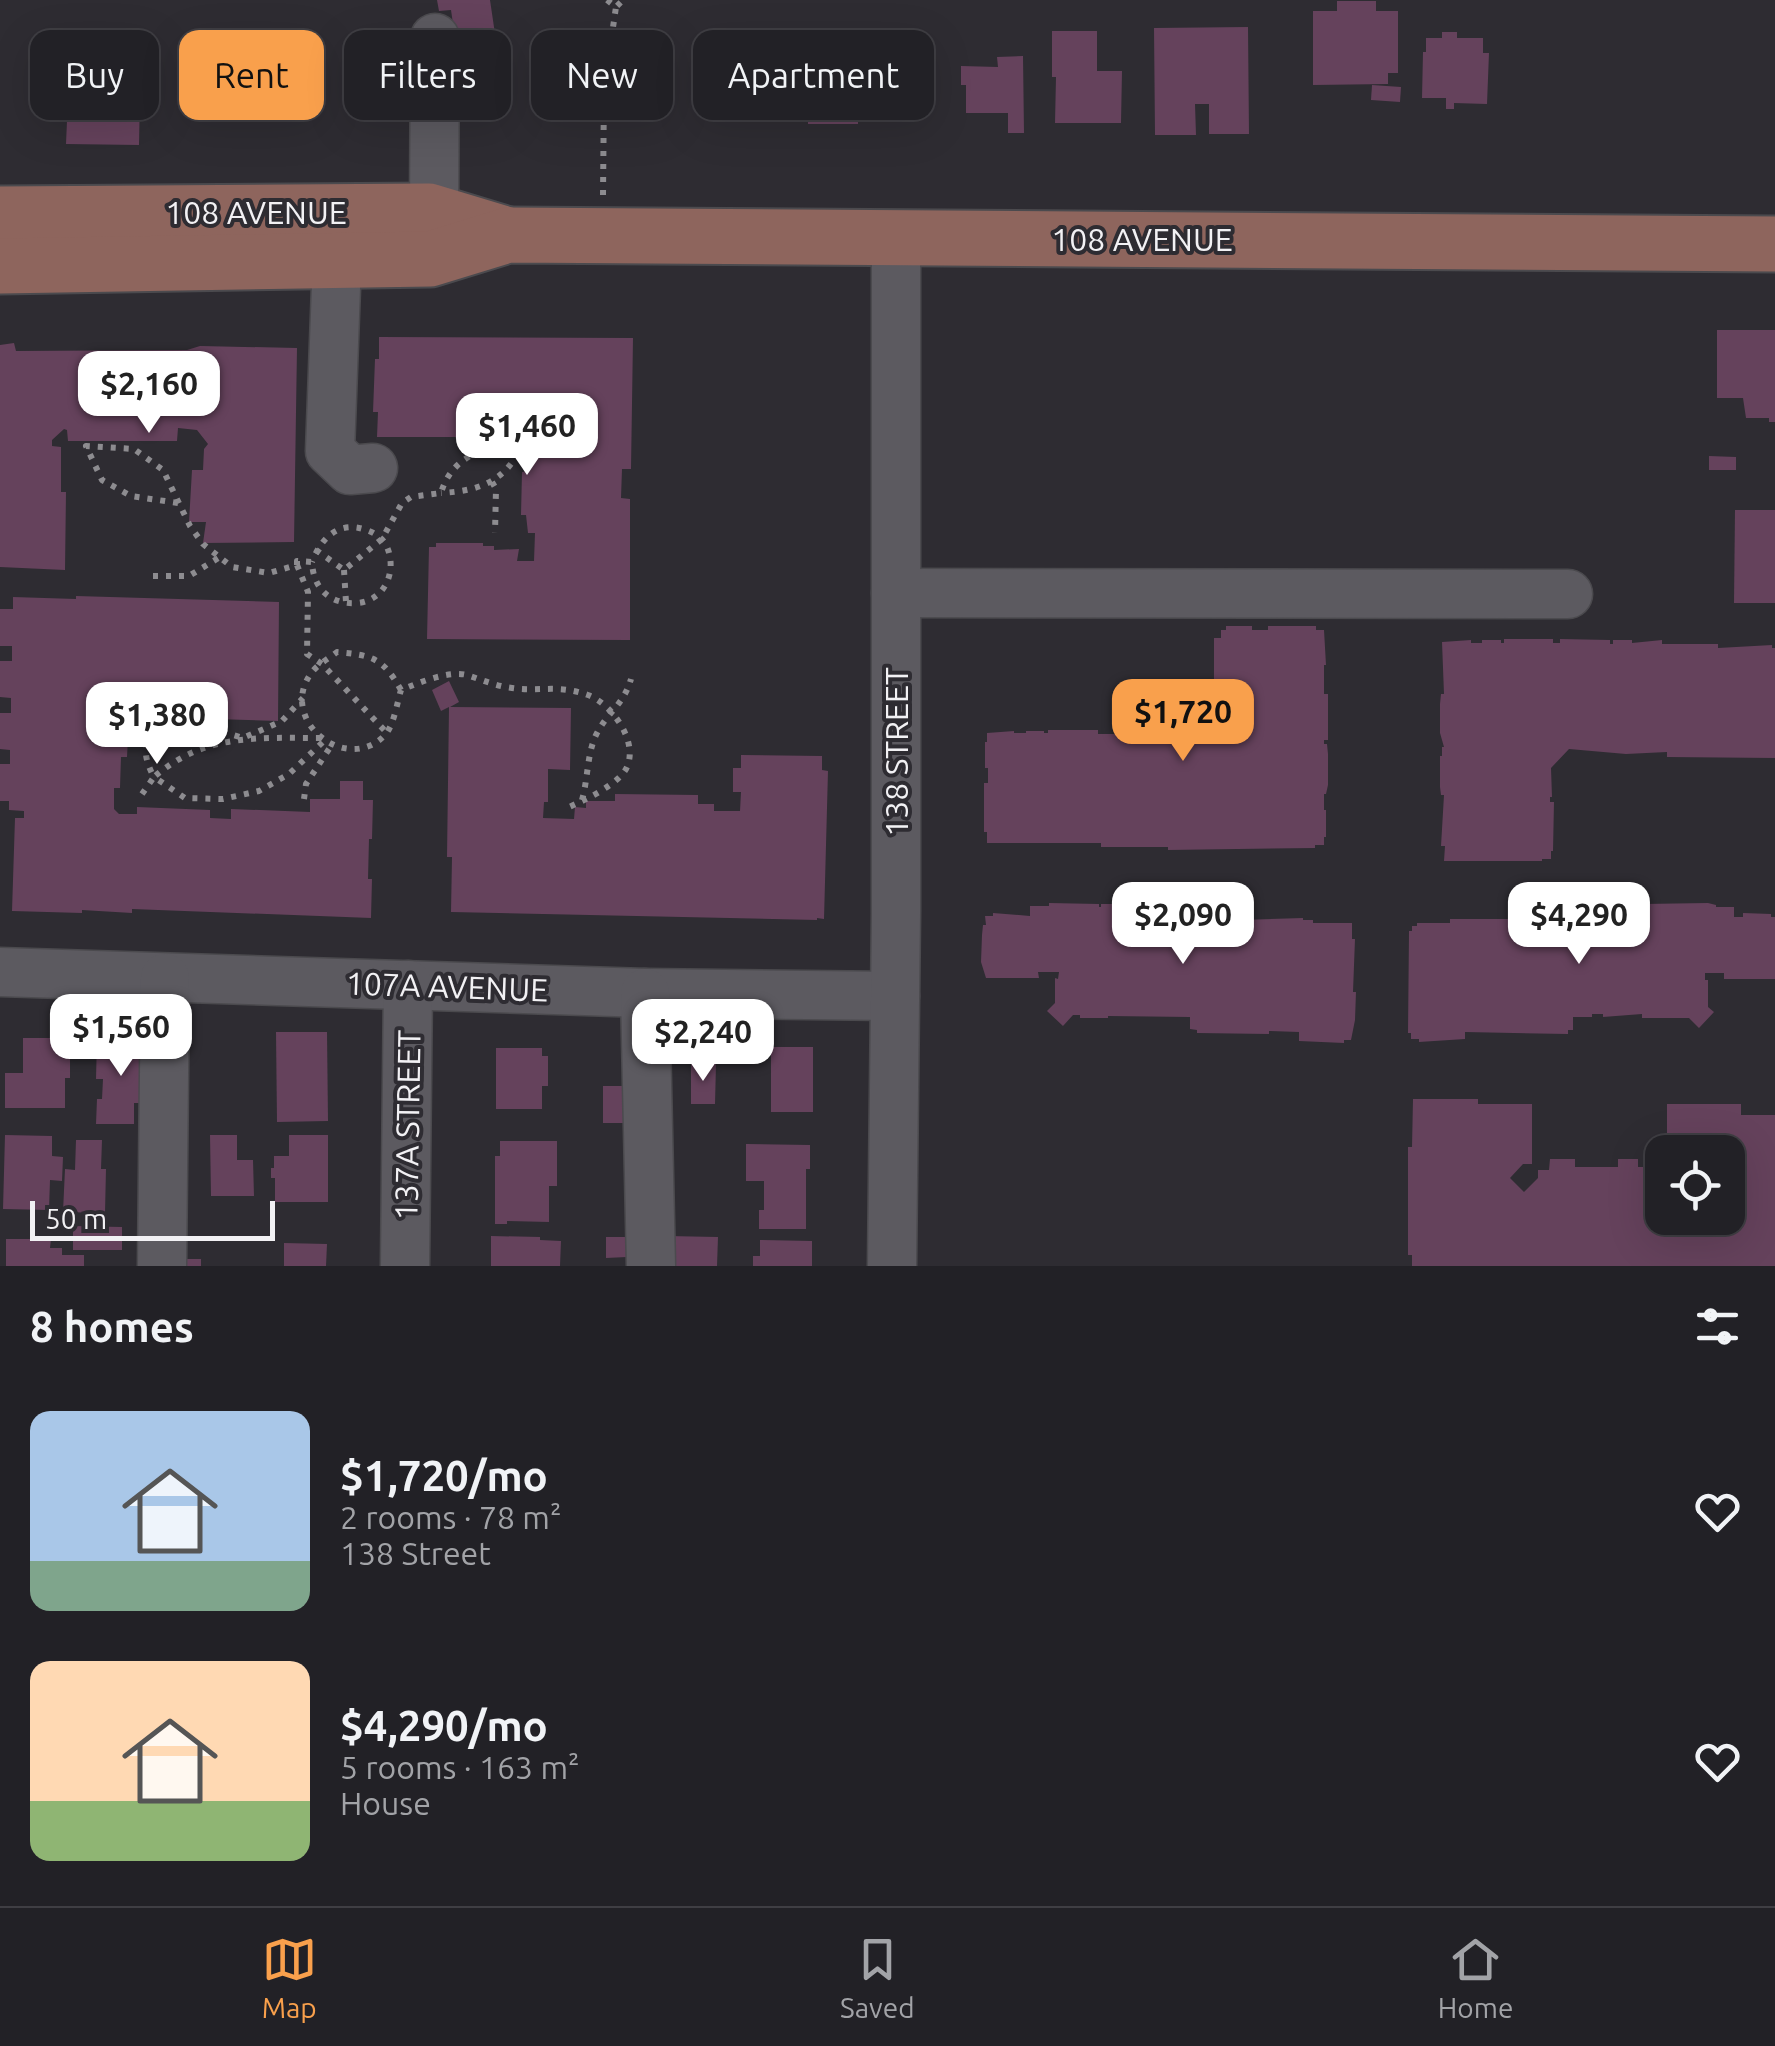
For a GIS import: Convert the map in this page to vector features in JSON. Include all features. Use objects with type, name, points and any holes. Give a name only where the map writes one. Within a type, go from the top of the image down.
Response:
[{"type":"main road","name":"108 AVENUE","points":[[0,214],[434,212],[508,236]]},
{"type":"main road","name":"108 AVENUE","points":[[0,266],[430,259],[508,236],[1775,244]]},
{"type":"street","points":[[434,212],[435,120]]},
{"type":"street","name":"138 STREET","points":[[892,1266],[896,237]]},
{"type":"street","points":[[337,260],[354,373],[330,451],[350,470],[373,468]]},
{"type":"street","points":[[896,593],[1568,594]]},
{"type":"street","name":"107A AVENUE","points":[[0,972],[645,993],[895,996]]},
{"type":"street","points":[[162,1266],[165,978]]},
{"type":"street","name":"137A STREET","points":[[405,1266],[408,984]]},
{"type":"street","points":[[645,993],[651,1266]]},
{"type":"path","points":[[607,0],[616,7]]},
{"type":"path","points":[[603,196],[604,88],[616,7],[623,0]]},
{"type":"path","points":[[178,503],[131,496],[102,480],[86,446],[134,449],[163,470],[190,526],[203,544],[232,567],[269,573],[297,566]]},
{"type":"path","points":[[344,570],[382,539],[402,503],[411,497],[459,492],[492,482],[514,463],[521,447],[491,446],[472,454],[445,480],[441,492]]},
{"type":"path","points":[[492,482],[496,489],[494,533]]},
{"type":"path","points":[[361,528],[382,539],[390,576],[384,592],[360,603],[332,599],[318,588],[312,562],[316,550],[332,532],[361,528]]},
{"type":"path","points":[[316,550],[344,570]]},
{"type":"path","points":[[152,576],[189,576],[220,557]]},
{"type":"path","points":[[307,683],[308,592],[297,560],[312,562]]},
{"type":"path","points":[[344,570],[346,602]]},
{"type":"path","points":[[326,741],[289,774],[259,791],[223,799],[184,798],[154,777],[144,746],[150,731],[171,724],[203,726],[243,738],[326,741],[354,748],[371,745],[387,733],[400,690],[391,672],[368,654],[338,652],[313,670],[304,689],[304,713],[314,732],[326,741]]},
{"type":"path","points":[[307,654],[322,664],[387,733]]},
{"type":"path","points":[[400,690],[431,678],[465,674],[514,688],[564,687],[593,696],[621,721],[630,754],[625,771],[594,796],[570,807]]},
{"type":"path","points":[[582,802],[593,741],[604,720],[625,697],[631,678]]},
{"type":"path","points":[[142,794],[175,759],[282,722],[304,698]]},
{"type":"path","points":[[304,799],[306,784],[326,741]]},
{"type":"building","points":[[437,0],[490,0],[494,30],[454,30],[451,10],[439,11]]},
{"type":"building","points":[[1337,1],[1376,1],[1376,11],[1398,11],[1398,73],[1388,73],[1388,84],[1313,85],[1313,11],[1337,11]]},
{"type":"building","points":[[1248,27],[1249,134],[1209,134],[1209,104],[1195,104],[1196,135],[1155,135],[1154,28]]},
{"type":"building","points":[[1052,31],[1097,31],[1097,71],[1122,71],[1121,123],[1055,123]]},
{"type":"building","points":[[1442,32],[1457,32],[1457,38],[1483,38],[1483,53],[1489,53],[1487,104],[1454,103],[1454,109],[1446,109],[1446,98],[1422,98],[1426,38],[1442,38]]},
{"type":"building","points":[[1023,56],[1024,133],[1008,133],[1008,113],[966,113],[961,66],[998,67],[997,57]]},
{"type":"building","points":[[1372,85],[1401,87],[1400,102],[1371,100]]},
{"type":"building","points":[[140,120],[139,145],[66,144],[67,121]]},
{"type":"building","points":[[808,120],[858,120],[858,124],[808,124]]},
{"type":"building","points":[[1717,330],[1775,330],[1775,422],[1769,422],[1769,418],[1746,418],[1743,398],[1717,398]]},
{"type":"building","points":[[379,337],[633,338],[631,469],[622,469],[621,498],[630,499],[630,640],[427,639],[429,547],[436,547],[436,543],[483,543],[494,546],[494,550],[519,549],[517,561],[534,561],[535,533],[528,533],[526,515],[521,515],[522,472],[529,471],[529,456],[536,456],[538,424],[522,424],[521,437],[377,437],[378,412],[373,412]]},
{"type":"building","points":[[14,343],[16,351],[187,350],[200,346],[297,348],[294,542],[203,543],[206,522],[189,522],[192,470],[203,470],[208,444],[197,430],[178,428],[177,441],[68,441],[64,429],[52,440],[52,446],[61,447],[61,492],[66,492],[65,570],[0,567],[0,345]]},
{"type":"building","points":[[1709,456],[1736,457],[1736,470],[1709,470]]},
{"type":"building","points":[[1735,510],[1775,510],[1775,603],[1734,603]]},
{"type":"building","points":[[13,597],[279,602],[278,721],[215,719],[215,706],[150,704],[150,698],[138,698],[138,691],[124,690],[116,698],[115,720],[122,720],[121,738],[128,738],[127,757],[121,757],[120,788],[114,788],[114,809],[119,814],[137,814],[137,807],[210,810],[210,818],[231,819],[231,809],[310,812],[310,799],[340,799],[340,781],[363,781],[363,800],[373,800],[368,879],[372,879],[371,918],[132,909],[132,913],[12,911],[15,818],[24,818],[24,811],[9,810],[9,801],[0,801],[0,764],[10,764],[10,750],[0,749],[0,713],[11,713],[11,698],[0,697],[0,661],[12,661],[12,646],[0,646],[0,609],[13,609]]},
{"type":"building","points":[[1226,626],[1268,630],[1268,626],[1316,626],[1316,630],[1324,630],[1328,785],[1324,794],[1324,845],[1168,850],[1101,847],[1101,843],[987,843],[987,733],[1098,730],[1098,734],[1199,738],[1218,719],[1214,638],[1221,638],[1221,630],[1226,630]]},
{"type":"building","points":[[1504,639],[1553,639],[1553,643],[1560,643],[1560,639],[1610,640],[1610,644],[1613,640],[1662,640],[1662,644],[1718,644],[1718,648],[1772,645],[1775,758],[1667,757],[1667,752],[1626,754],[1569,749],[1551,768],[1551,859],[1444,861],[1444,795],[1440,787],[1440,756],[1444,747],[1440,733],[1444,694],[1442,642],[1504,643]]},
{"type":"building","points":[[449,681],[459,702],[450,707],[571,708],[570,770],[548,769],[548,802],[544,802],[543,818],[574,819],[575,807],[586,808],[586,801],[615,801],[615,794],[698,795],[698,804],[714,804],[714,811],[740,811],[741,792],[733,792],[733,768],[741,768],[741,755],[822,756],[822,770],[828,771],[824,919],[451,912],[452,857],[447,857],[449,707],[441,711],[432,690]]},
{"type":"building","points":[[1602,902],[1610,907],[1708,903],[1734,907],[1734,917],[1743,917],[1743,913],[1771,914],[1775,917],[1775,979],[1724,979],[1724,973],[1705,973],[1708,1007],[1714,1012],[1699,1028],[1689,1018],[1592,1014],[1573,1017],[1573,1030],[1568,1030],[1568,1034],[1465,1032],[1465,1039],[1411,1039],[1408,1033],[1412,926],[1450,923],[1450,919],[1523,919],[1523,923],[1533,923],[1552,920],[1552,906]]},
{"type":"building","points":[[1049,903],[1099,907],[1205,904],[1212,907],[1212,920],[1241,923],[1303,918],[1313,923],[1352,923],[1356,992],[1351,1040],[1299,1041],[1299,1032],[1197,1033],[1190,1029],[1190,1017],[1073,1015],[1063,1026],[1047,1011],[1055,1003],[1055,978],[1058,979],[1059,972],[1038,972],[1039,978],[986,978],[981,962],[985,916],[1030,916],[1030,906]]},
{"type":"building","points":[[276,1032],[327,1032],[328,1121],[277,1122]]},
{"type":"building","points":[[23,1038],[70,1038],[65,1108],[5,1108],[5,1073],[23,1073]]},
{"type":"building","points":[[97,1039],[150,1040],[144,1103],[134,1103],[134,1124],[96,1124],[103,1079],[96,1079]]},
{"type":"building","points":[[771,1047],[813,1047],[813,1112],[771,1112]]},
{"type":"building","points":[[496,1048],[542,1048],[542,1056],[548,1056],[548,1086],[542,1086],[542,1109],[496,1109]]},
{"type":"building","points":[[691,1064],[716,1064],[715,1104],[691,1104]]},
{"type":"building","points":[[603,1086],[627,1086],[626,1123],[603,1123]]},
{"type":"building","points":[[1413,1099],[1532,1104],[1532,1164],[1523,1164],[1510,1178],[1524,1192],[1538,1178],[1538,1170],[1549,1170],[1550,1159],[1575,1159],[1575,1167],[1618,1167],[1618,1159],[1638,1159],[1638,1167],[1645,1170],[1645,1235],[1745,1235],[1745,1135],[1667,1135],[1667,1104],[1741,1104],[1741,1115],[1775,1115],[1775,1266],[1412,1266],[1412,1255],[1408,1255],[1408,1147],[1412,1147]]},
{"type":"building","points":[[5,1135],[52,1136],[52,1156],[63,1157],[62,1181],[50,1180],[49,1210],[3,1209]]},
{"type":"building","points":[[210,1135],[237,1135],[237,1160],[253,1160],[254,1196],[211,1196]]},
{"type":"building","points":[[289,1135],[328,1135],[328,1202],[275,1202],[271,1168],[274,1156],[289,1156]]},
{"type":"building","points":[[76,1140],[102,1140],[105,1213],[63,1212],[65,1169],[75,1170]]},
{"type":"building","points":[[500,1141],[557,1141],[557,1186],[549,1186],[549,1222],[495,1224],[495,1156],[500,1156]]},
{"type":"building","points":[[746,1144],[810,1145],[806,1229],[759,1229],[759,1210],[764,1210],[764,1181],[746,1181]]},
{"type":"building","points":[[73,1226],[122,1227],[122,1250],[73,1250]]},
{"type":"building","points":[[491,1236],[561,1241],[560,1266],[491,1266]]},
{"type":"building","points":[[667,1236],[718,1237],[717,1266],[667,1266]]},
{"type":"building","points":[[606,1237],[627,1237],[627,1257],[606,1258]]},
{"type":"building","points":[[6,1239],[51,1239],[50,1248],[62,1248],[62,1255],[84,1255],[84,1266],[6,1266]]},
{"type":"building","points":[[760,1240],[812,1241],[812,1266],[753,1266],[753,1256],[760,1256]]},
{"type":"building","points":[[284,1243],[327,1244],[326,1266],[284,1266]]},
{"type":"building","points":[[182,1259],[201,1259],[201,1266],[182,1266]]}]
